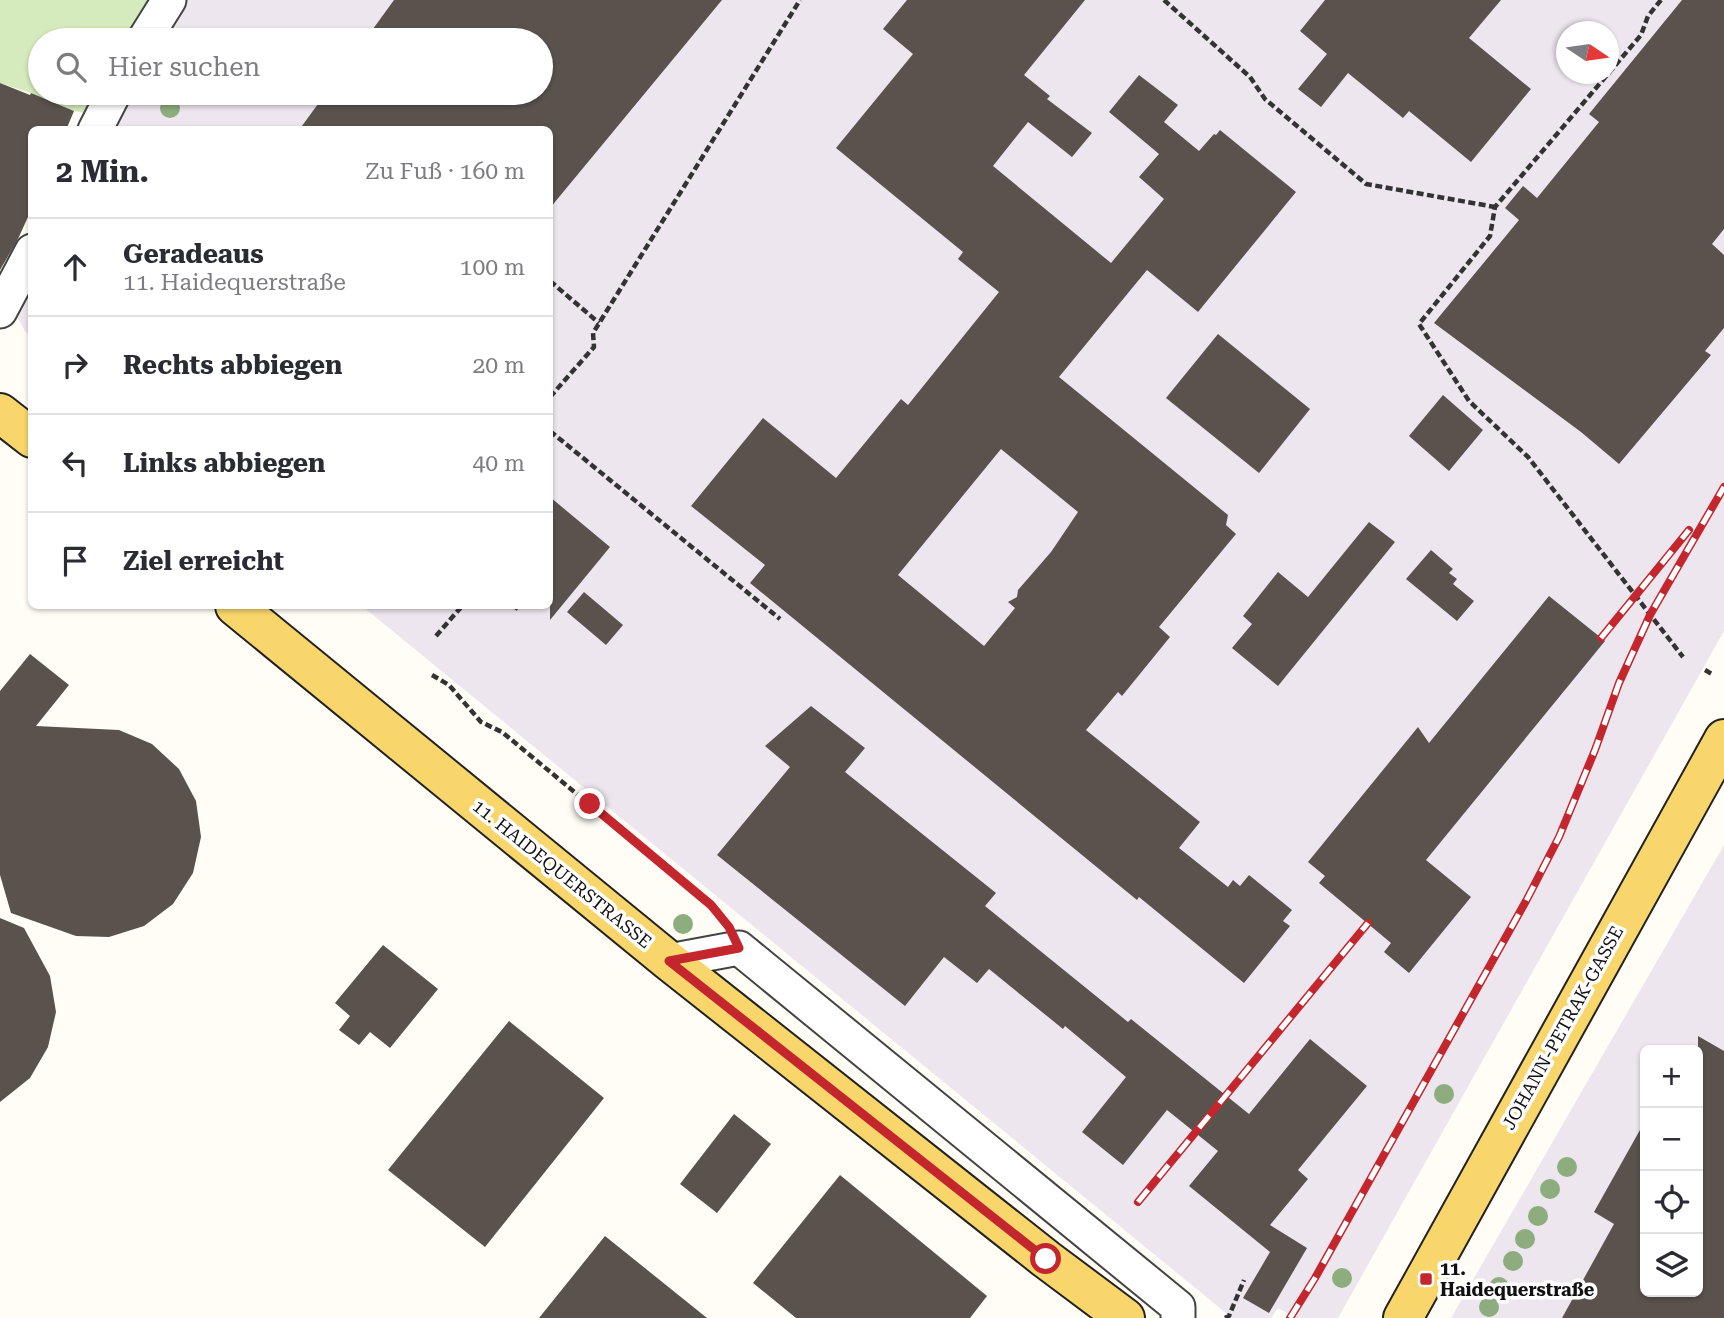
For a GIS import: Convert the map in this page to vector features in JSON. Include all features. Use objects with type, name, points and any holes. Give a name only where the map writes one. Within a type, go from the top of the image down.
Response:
[{"type":"main road","points":[[0,412],[28,435]]},
{"type":"main road","name":"11. HAIDEQUERSTRASSE","points":[[239,609],[669,961],[1046,1259],[1125,1318]]},
{"type":"main road","name":"JOHANN-PETRAK-GASSE","points":[[1404,1318],[1724,739]]},
{"type":"street","points":[[152,28],[169,0]]},
{"type":"street","points":[[97,126],[108,105]]},
{"type":"street","points":[[0,311],[28,258]]},
{"type":"street","points":[[669,961],[739,948],[1178,1307],[1178,1318]]},
{"type":"path","points":[[553,394],[594,347],[593,333],[800,0]]},
{"type":"path","points":[[1164,0],[1250,77],[1265,99],[1366,184],[1495,206]]},
{"type":"path","points":[[1661,0],[1648,16],[1641,35],[1495,206],[1490,236],[1419,324],[1469,401],[1528,457],[1683,657]]},
{"type":"path","points":[[553,284],[599,323]]},
{"type":"path","points":[[553,433],[780,619]]},
{"type":"path","points":[[436,636],[459,609]]},
{"type":"path","points":[[1704,670],[1712,674]]},
{"type":"path","points":[[432,675],[449,685],[481,722],[502,732],[711,905],[729,927],[739,948]]},
{"type":"path","points":[[1225,1318],[1229,1316],[1244,1280]]},
{"type":"shaded area","points":[[186,0],[1724,0],[1724,631],[1338,1318],[1295,1318],[1278,1308],[1271,1318],[1232,1318],[366,609],[553,609],[553,126],[117,126],[127,105],[553,105],[553,28],[168,28]]},
{"type":"shaded area","points":[[28,298],[28,334],[18,318]]},
{"type":"shaded area","points":[[1724,845],[1724,1318],[1451,1318]]},
{"type":"green space","points":[[0,0],[158,0],[138,28],[28,28],[28,92],[0,83]]},
{"type":"green space","points":[[60,105],[91,105],[85,113]]},
{"type":"building","points":[[394,0],[722,0],[553,204],[553,126],[302,126],[317,105],[553,105],[553,28],[374,28]]},
{"type":"building","points":[[907,0],[1085,0],[1024,75],[1050,96],[1047,99],[1092,133],[1072,157],[1028,122],[993,166],[1111,263],[1164,199],[1139,177],[1159,154],[1109,112],[1139,75],[1178,105],[1164,122],[1199,151],[1220,130],[1296,192],[1198,312],[1147,270],[1059,377],[1228,515],[1226,525],[1236,534],[1159,627],[1170,637],[1122,696],[1118,692],[1086,730],[1200,822],[1179,848],[1228,887],[1233,880],[1240,886],[1249,875],[1292,910],[1283,921],[1290,926],[1244,983],[1139,897],[1137,900],[750,583],[765,565],[691,506],[763,418],[836,478],[901,399],[908,405],[999,292],[958,259],[963,252],[836,148],[913,54],[883,29]],"holes":[[[1001,449],[1078,512],[1051,552],[1018,590],[1017,597],[1008,602],[1015,608],[984,646],[898,575]]]},
{"type":"building","points":[[1325,0],[1501,0],[1469,38],[1531,89],[1471,162],[1409,111],[1403,118],[1348,73],[1321,107],[1298,89],[1327,54],[1300,31]]},
{"type":"building","points":[[1682,0],[1724,0],[1724,229],[1712,244],[1724,255],[1724,328],[1705,351],[1711,355],[1619,464],[1581,432],[1434,323],[1519,220],[1505,208],[1523,186],[1537,198],[1599,122],[1589,114],[1613,84],[1619,84],[1619,77]]},
{"type":"building","points":[[0,83],[28,94],[28,105],[60,105],[74,111],[68,126],[28,126],[28,217],[0,270]]},
{"type":"building","points":[[1218,334],[1310,409],[1259,473],[1166,398]]},
{"type":"building","points":[[1443,395],[1483,430],[1449,471],[1409,436]]},
{"type":"building","points":[[553,500],[610,547],[550,620],[550,609],[553,609]]},
{"type":"building","points":[[1369,522],[1395,542],[1278,686],[1232,648],[1252,624],[1243,616],[1278,572],[1308,597]]},
{"type":"building","points":[[1431,550],[1453,569],[1449,573],[1457,579],[1453,584],[1474,601],[1457,621],[1406,579]]},
{"type":"building","points":[[584,592],[623,625],[606,645],[567,612]]},
{"type":"building","points":[[1549,596],[1605,641],[1426,860],[1471,897],[1409,973],[1384,952],[1391,943],[1319,883],[1325,876],[1308,862],[1418,727],[1429,743]]},
{"type":"building","points":[[30,654],[69,685],[36,726],[119,730],[152,744],[179,769],[196,801],[201,837],[193,873],[173,904],[144,926],[109,937],[76,936],[11,913],[0,875],[0,691]]},
{"type":"building","points":[[811,706],[865,748],[845,772],[996,893],[985,906],[1128,1022],[1131,1019],[1249,1114],[1310,1039],[1367,1086],[1298,1170],[1308,1179],[1270,1225],[1307,1248],[1269,1313],[1243,1298],[1270,1252],[1189,1186],[1218,1151],[1167,1110],[1123,1165],[1082,1132],[1126,1077],[1065,1026],[1063,1029],[989,969],[977,983],[944,957],[905,1006],[717,855],[790,767],[765,746]]},
{"type":"building","points":[[0,918],[24,928],[50,976],[56,1012],[48,1047],[30,1078],[0,1102]]},
{"type":"building","points":[[383,945],[438,989],[390,1048],[370,1032],[359,1045],[339,1030],[350,1016],[335,1003]]},
{"type":"building","points":[[509,1021],[604,1098],[485,1247],[388,1170]]},
{"type":"building","points":[[1698,1036],[1724,1051],[1724,1318],[1562,1318],[1614,1224],[1594,1212],[1640,1130],[1640,1297],[1703,1297],[1703,1045],[1698,1045]]},
{"type":"building","points":[[734,1114],[771,1144],[717,1213],[680,1184]]},
{"type":"building","points":[[840,1175],[987,1296],[970,1318],[796,1318],[753,1283]]},
{"type":"building","points":[[605,1236],[707,1318],[539,1318]]},
{"type":"railway","points":[[1290,1318],[1526,901],[1559,837],[1619,683],[1650,615],[1724,487]]},
{"type":"railway","points":[[1601,638],[1689,530]]},
{"type":"railway","points":[[1138,1202],[1368,923]]},
{"type":"place","name":"11. Haidequerstraße","points":[[1426,1279]]},
{"type":"route","points":[[590,804],[711,905],[729,927],[739,948],[669,961],[1046,1259]]}]
